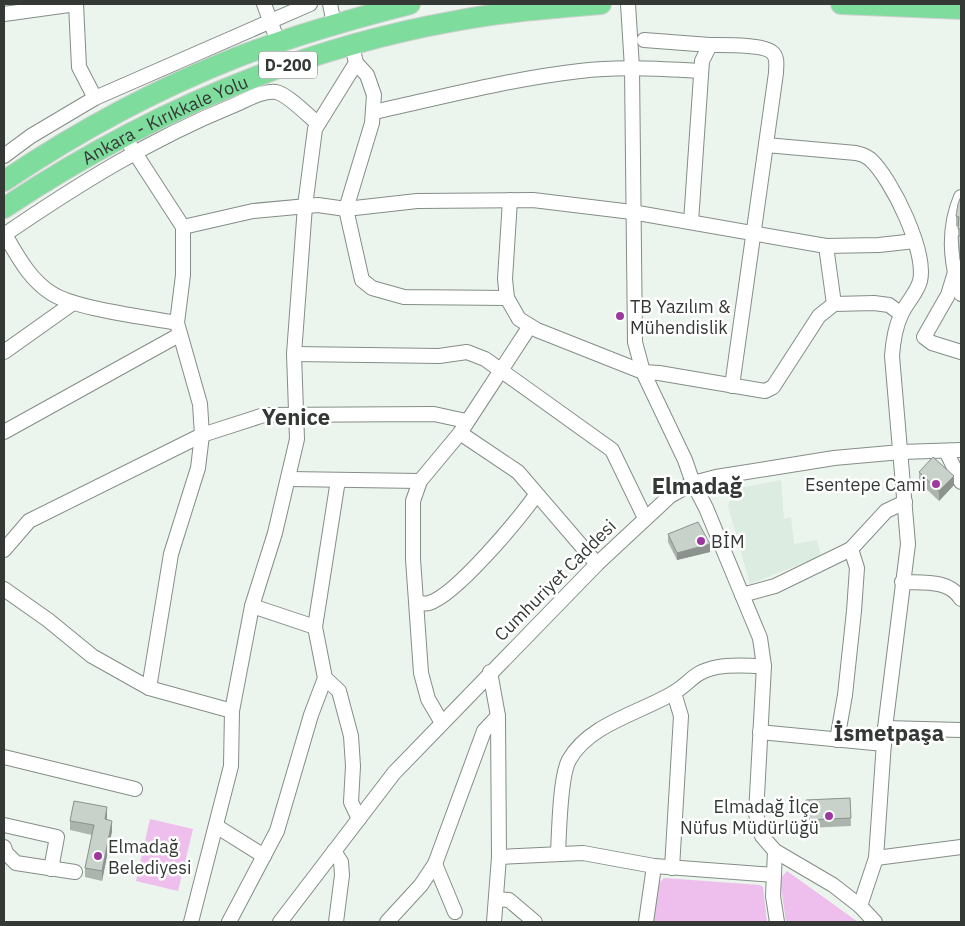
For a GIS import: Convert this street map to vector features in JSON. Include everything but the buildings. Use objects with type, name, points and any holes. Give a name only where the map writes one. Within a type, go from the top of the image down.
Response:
[{"type":"highway","name":"Ankara - Kırıkkale Yolu","points":[[4,181],[64,142],[149,96],[218,65],[278,42],[334,24],[410,4]]},
{"type":"highway","name":"Ankara - Kırıkkale Yolu","points":[[4,208],[57,173],[129,144],[174,110],[242,80],[354,54],[454,21],[507,12],[601,4]]},
{"type":"highway","points":[[841,4],[961,9]]},
{"type":"street","points":[[4,14],[76,4],[79,67],[95,98]]},
{"type":"street","points":[[264,4],[278,42]]},
{"type":"street","points":[[4,156],[31,136],[95,98],[310,4]]},
{"type":"street","points":[[330,4],[334,24]]},
{"type":"street","points":[[628,4],[637,40],[632,68],[632,212],[635,342],[643,372],[685,460],[693,483],[706,508],[760,638],[764,666],[756,814],[762,836],[775,851],[833,885],[860,906],[871,921]]},
{"type":"street","points":[[637,40],[764,48],[772,52],[776,60],[776,72],[732,386]]},
{"type":"street","points":[[691,222],[702,61],[710,44]]},
{"type":"street","points":[[354,54],[371,83],[374,94],[374,112],[346,209],[362,280],[372,288],[404,297],[507,298]]},
{"type":"street","points":[[190,922],[231,766],[232,711],[252,606],[289,479],[297,438],[294,354],[305,206],[315,129],[354,54]]},
{"type":"street","points":[[374,112],[512,82],[580,71],[632,68],[701,71]]},
{"type":"street","points":[[178,329],[73,303],[50,293],[25,269],[4,235],[95,175],[129,144],[186,125],[265,93],[282,94],[318,124]]},
{"type":"street","points":[[129,144],[183,227],[183,276],[178,329],[200,404],[202,434],[198,468],[171,554],[149,688]]},
{"type":"street","points":[[766,145],[856,152],[869,158],[882,174],[910,222],[921,265],[920,281],[901,314],[894,337],[892,356],[908,544],[885,728],[876,858],[860,906]]},
{"type":"street","points":[[961,197],[955,212],[951,249],[961,294]]},
{"type":"street","points":[[510,200],[506,279],[507,298],[519,319],[530,326],[643,372],[765,391],[773,387],[820,316],[834,304],[874,303],[889,305],[901,314]]},
{"type":"street","points":[[183,227],[253,211],[305,206],[318,205],[346,209],[417,201],[533,200],[632,212],[826,246],[879,246],[915,241]]},
{"type":"street","points":[[826,246],[834,304]]},
{"type":"street","points":[[955,272],[948,294],[924,337],[932,342],[961,352]]},
{"type":"street","points":[[4,352],[73,303]]},
{"type":"street","points":[[442,723],[428,700],[421,673],[417,603],[412,560],[413,501],[420,481],[463,427],[530,326]]},
{"type":"street","points":[[4,432],[178,329]]},
{"type":"street","points":[[294,354],[439,356],[467,352],[485,359],[612,450],[645,518]]},
{"type":"street","points":[[4,550],[29,521],[202,434],[264,415],[434,414],[463,427],[518,472],[597,564]]},
{"type":"street","points":[[946,450],[961,482]]},
{"type":"street","name":"Cumhuriyet Caddesi","points":[[280,922],[394,773],[490,672],[597,564],[670,496],[693,483],[834,458],[901,452],[961,450]]},
{"type":"street","points":[[289,479],[420,481]]},
{"type":"street","points":[[229,922],[277,831],[311,715],[325,678],[315,627],[338,480]]},
{"type":"street","points":[[417,603],[429,603],[446,593],[512,527],[536,495]]},
{"type":"street","points":[[742,595],[775,586],[851,549],[886,511],[905,502]]},
{"type":"street","points":[[837,740],[845,695],[854,611],[857,568],[851,549]]},
{"type":"street","points":[[902,582],[944,584],[956,592],[961,599]]},
{"type":"street","points":[[4,589],[48,620],[92,656],[149,688],[232,711]]},
{"type":"street","points":[[252,606],[315,627]]},
{"type":"street","points":[[558,854],[561,800],[568,761],[582,743],[604,728],[674,693],[695,674],[719,666],[764,666]]},
{"type":"street","points":[[490,672],[498,716],[498,857],[494,922]]},
{"type":"street","points":[[325,678],[339,691],[351,736],[351,802],[359,819]]},
{"type":"street","points":[[672,868],[681,716],[674,693]]},
{"type":"street","points":[[387,922],[422,884],[435,864],[484,731],[498,716]]},
{"type":"street","points":[[885,728],[961,730]]},
{"type":"street","points":[[760,732],[884,744]]},
{"type":"street","points":[[4,757],[134,788]]},
{"type":"street","points":[[4,825],[57,837],[51,869]]},
{"type":"street","points":[[216,826],[264,856]]},
{"type":"street","points":[[4,847],[6,854],[16,863],[75,872]]},
{"type":"street","points":[[876,858],[961,847]]},
{"type":"street","points":[[334,851],[341,862],[342,875],[336,922]]},
{"type":"street","points":[[775,851],[773,896],[777,922]]},
{"type":"street","points":[[498,857],[583,853],[654,866],[774,875]]},
{"type":"street","points":[[435,864],[455,912]]},
{"type":"street","points":[[646,922],[654,866]]},
{"type":"street","points":[[496,899],[509,900],[535,922]]},
{"type":"shaded area","points":[[781,480],[784,519],[791,517],[794,544],[817,540],[821,556],[750,584],[728,506],[734,489]]},
{"type":"shaded area","points":[[150,819],[193,829],[178,891],[136,881]]},
{"type":"shaded area","points":[[787,871],[858,922],[786,922],[780,879]]},
{"type":"shaded area","points":[[664,878],[760,885],[763,887],[767,922],[653,922],[658,884]]},
{"type":"place","name":"TB Yazılım & Mühendislik","points":[[620,316]]},
{"type":"place","name":"Esentepe Cami","points":[[936,484]]},
{"type":"place","name":"BİM","points":[[701,541]]},
{"type":"place","name":"Elmadağ İlçe Nüfus Müdürlüğü","points":[[829,816]]},
{"type":"place","name":"Elmadağ Belediyesi","points":[[98,856]]},
{"type":"district","name":"Yenice","points":[[296,416]]},
{"type":"district","name":"Elmadağ","points":[[697,485]]},
{"type":"district","name":"İsmetpaşa","points":[[889,732]]}]
